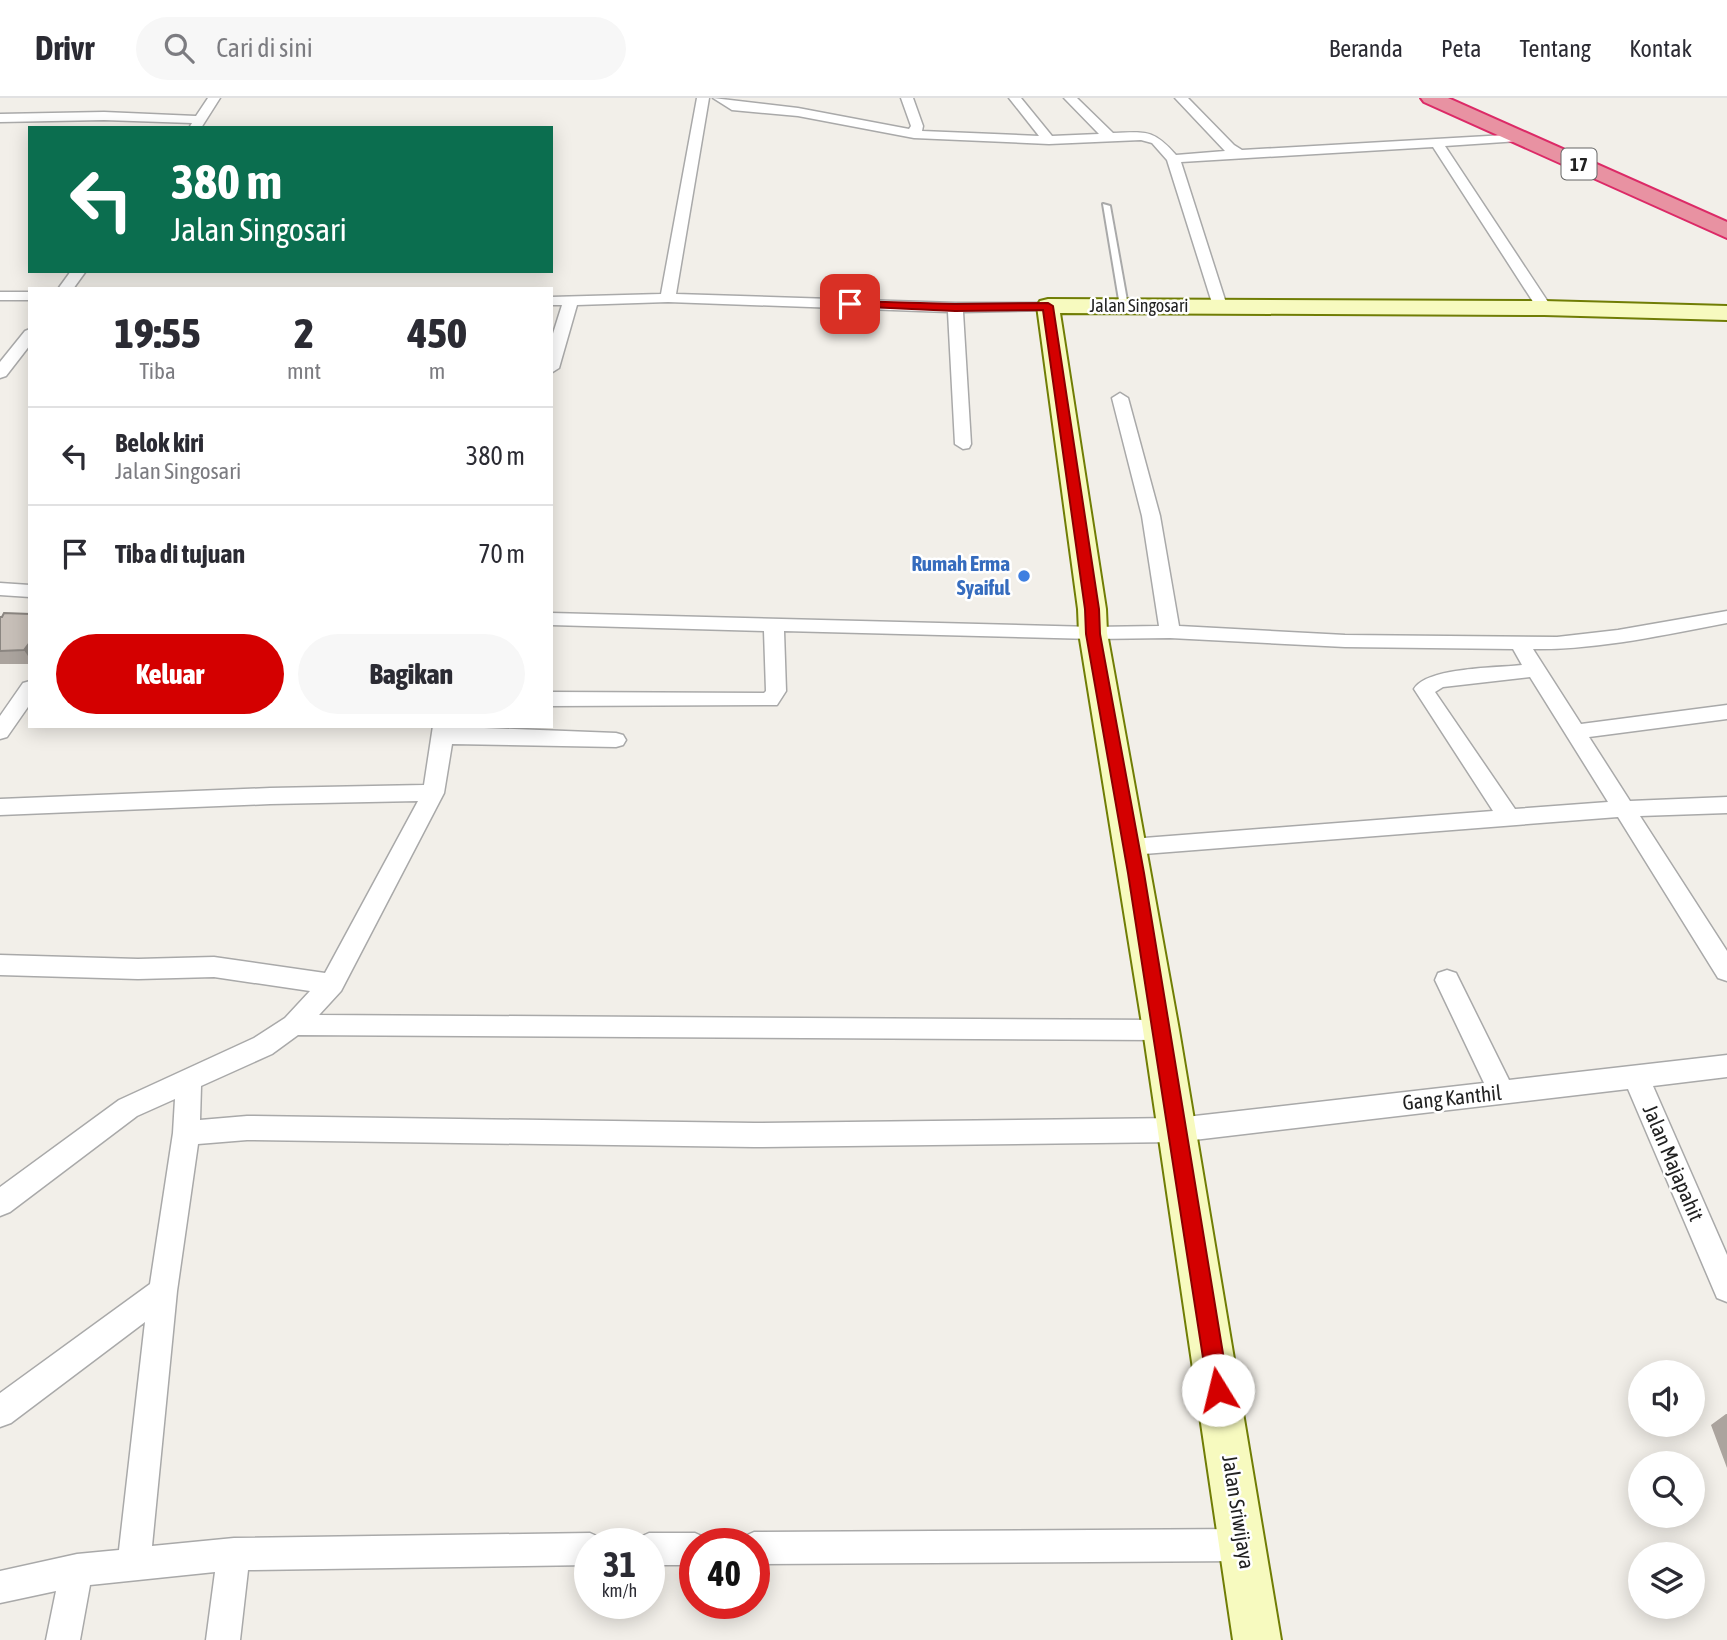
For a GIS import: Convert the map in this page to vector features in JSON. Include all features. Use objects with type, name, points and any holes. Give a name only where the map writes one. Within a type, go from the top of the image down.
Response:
[{"type":"highway","name":"17","points":[[1431,98],[1727,231]]},
{"type":"highway","name":"17","points":[[1460,98],[1727,217]]},
{"type":"street","points":[[0,118],[32,111],[198,124],[214,98]]},
{"type":"street","points":[[668,298],[703,98]]},
{"type":"street","points":[[719,98],[732,106],[791,110],[914,134],[1049,140],[1108,136],[1152,138],[1167,149],[1173,159],[1220,306]]},
{"type":"street","points":[[907,98],[918,126],[914,134]]},
{"type":"street","points":[[1015,98],[1049,140]]},
{"type":"street","points":[[1070,98],[1108,136]]},
{"type":"street","points":[[1181,98],[1229,148],[1239,154]]},
{"type":"street","points":[[1173,159],[1519,136]]},
{"type":"street","points":[[1436,142],[1544,308]]},
{"type":"street","points":[[67,287],[77,273]]},
{"type":"street","points":[[0,296],[28,296]]},
{"type":"street","name":"Jalan Singosari","points":[[553,301],[668,298],[955,307],[1544,308],[1727,313]]},
{"type":"street","points":[[553,361],[570,302]]},
{"type":"street","name":"Jalan Sriwijaya","points":[[1048,306],[1092,609],[1093,634],[1161,1030],[1257,1640]]},
{"type":"street","points":[[955,307],[963,444]]},
{"type":"street","points":[[0,373],[28,337]]},
{"type":"street","points":[[1120,398],[1151,516],[1170,632]]},
{"type":"street","points":[[0,589],[28,591]]},
{"type":"street","points":[[553,619],[1093,634],[1170,632],[1345,641],[1557,643],[1618,636],[1727,617]]},
{"type":"street","points":[[553,699],[770,700],[776,691],[774,624]]},
{"type":"street","points":[[1518,642],[1622,809],[1724,961]]},
{"type":"street","points":[[1509,818],[1424,694],[1424,689],[1438,681],[1536,670]]},
{"type":"street","points":[[0,732],[28,691]]},
{"type":"street","points":[[1574,732],[1727,712]]},
{"type":"street","points":[[0,1203],[128,1108],[263,1045],[294,1025],[332,984],[433,793],[443,731],[616,740]]},
{"type":"street","points":[[0,807],[270,796],[433,793]]},
{"type":"street","points":[[1131,847],[1622,809],[1727,805]]},
{"type":"street","points":[[0,965],[214,967],[332,984]]},
{"type":"street","points":[[1447,980],[1502,1093]]},
{"type":"street","points":[[294,1025],[1161,1030]]},
{"type":"street","name":"Gang Kanthil","points":[[186,1133],[247,1128],[754,1135],[1177,1130],[1727,1066]]},
{"type":"street","name":"Jalan Majapahit","points":[[1636,1076],[1727,1288]]},
{"type":"street","points":[[134,1562],[163,1291],[186,1133],[189,1078]]},
{"type":"street","points":[[0,1412],[163,1291]]},
{"type":"street","points":[[770,1548],[1243,1545]]},
{"type":"street","points":[[0,1587],[77,1570],[134,1562],[234,1554],[574,1549]]},
{"type":"street","points":[[223,1640],[234,1554]]},
{"type":"street","points":[[63,1640],[77,1570]]},
{"type":"lane","points":[[1106,206],[1124,306]]},
{"type":"building","points":[[4,613],[28,614],[28,645],[24,650],[0,651]]},
{"type":"place","name":"Rumah Erma Syaiful","points":[[1024,576]]},
{"type":"route","points":[[850,304],[1048,306],[1092,609],[1093,634],[1136,873],[1218,1390]]}]
